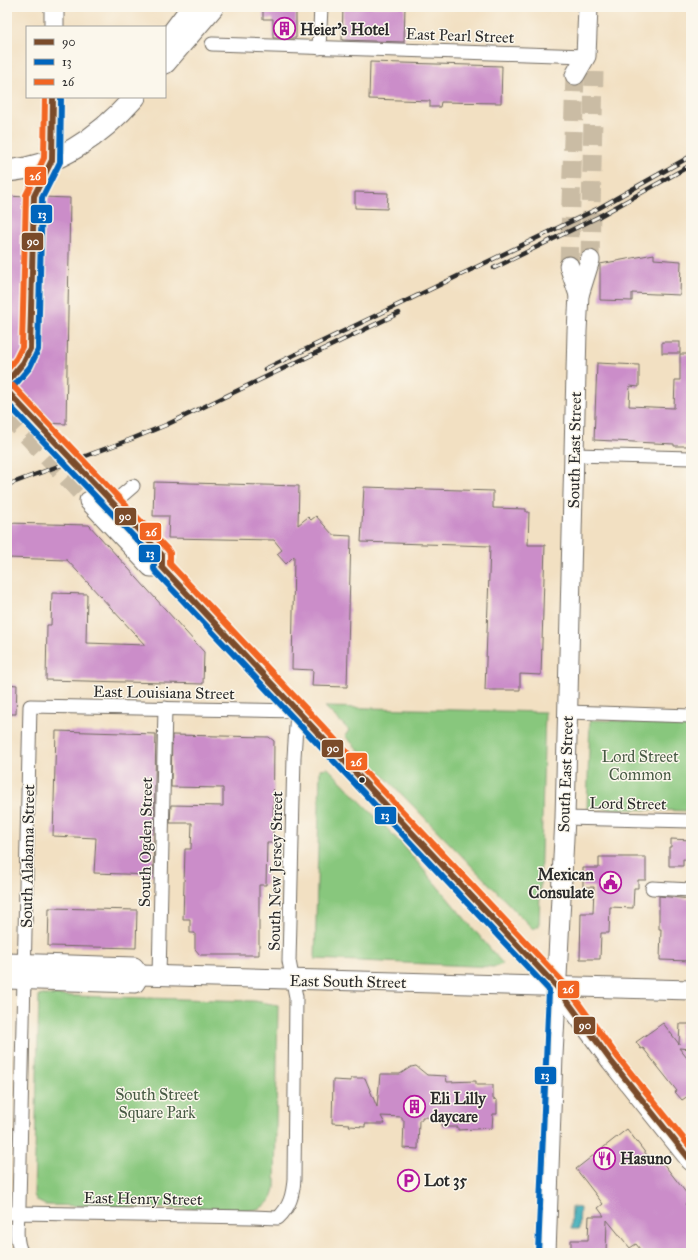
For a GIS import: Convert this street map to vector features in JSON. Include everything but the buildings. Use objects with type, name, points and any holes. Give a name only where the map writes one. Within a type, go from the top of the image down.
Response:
[{"type":"main road","points":[[54,7],[54,26]]},
{"type":"main road","points":[[166,26],[179,7]]},
{"type":"main road","points":[[166,42],[192,7]]},
{"type":"main road","points":[[166,62],[213,7]]},
{"type":"main road","points":[[575,75],[590,64],[588,7]]},
{"type":"main road","points":[[52,160],[53,98]]},
{"type":"main road","points":[[7,171],[29,169],[52,160],[78,147],[134,98]]},
{"type":"main road","name":"South East Street","points":[[546,1253],[556,987],[565,818],[579,295],[590,260]]},
{"type":"main road","name":"South East Street","points":[[569,266],[579,295]]},
{"type":"main road","points":[[162,567],[151,567],[93,495],[112,504],[162,555],[162,567],[556,987],[611,1060],[691,1161]]},
{"type":"main road","name":"East South Street","points":[[16,971],[134,967],[140,975],[159,976],[691,990]]},
{"type":"street","points":[[320,48],[321,7]]},
{"type":"street","name":"East Pearl Street","points":[[212,44],[320,48],[590,64]]},
{"type":"street","points":[[34,196],[52,160]]},
{"type":"street","points":[[574,455],[691,458]]},
{"type":"street","points":[[112,504],[133,486]]},
{"type":"street","name":"East Louisiana Street","points":[[30,706],[297,711]]},
{"type":"street","name":"South Alabama Street","points":[[18,1251],[13,1213],[16,971],[30,706]]},
{"type":"street","name":"South Ogden Street","points":[[159,976],[165,708]]},
{"type":"street","name":"South New Jersey Street","points":[[278,1218],[289,1203],[293,1184],[296,997],[289,962],[297,711]]},
{"type":"street","points":[[567,712],[691,716]]},
{"type":"street","name":"Lord Street","points":[[565,818],[691,821]]},
{"type":"street","points":[[652,888],[691,890]]},
{"type":"street","name":"East Henry Street","points":[[13,1213],[278,1218]]},
{"type":"green space","points":[[325,707],[545,712],[539,926],[533,929],[345,736],[349,730]]},
{"type":"green space","name":"Lord Street Common","points":[[590,720],[691,723],[691,811],[587,808]]},
{"type":"green space","points":[[328,768],[401,843],[503,964],[494,967],[315,959],[320,769]]},
{"type":"green space","name":"South Street Square Park","points":[[39,995],[254,1001],[278,1005],[275,1188],[268,1203],[253,1210],[45,1205],[37,1201],[34,1195]]},
{"type":"water","points":[[572,1207],[580,1208],[579,1229],[571,1229]]},
{"type":"tunnel","points":[[590,260],[594,72]]},
{"type":"tunnel","points":[[569,266],[575,75]]},
{"type":"tunnel","points":[[7,382],[23,363],[30,349],[34,196]]},
{"type":"tunnel","points":[[7,391],[98,489]]},
{"type":"tunnel","points":[[7,414],[89,501]]},
{"type":"railway","points":[[265,369],[599,208],[691,156]]},
{"type":"railway","points":[[494,268],[598,217],[691,165]]},
{"type":"railway","points":[[7,485],[166,425],[399,313]]},
{"type":"transit line","name":"26","points":[[7,370],[16,359],[22,347],[26,195],[44,158],[45,98]]},
{"type":"transit line","name":"90","points":[[7,382],[23,363],[30,349],[34,196],[52,160],[53,98]]},
{"type":"transit line","name":"13","points":[[13,387],[30,367],[38,350],[42,198],[60,162],[61,98]]},
{"type":"transit line","name":"26","points":[[13,386],[168,550],[170,553],[170,564],[563,982],[617,1056],[691,1148]]},
{"type":"transit line","name":"90","points":[[7,391],[162,555],[162,567],[557,987],[611,1061],[691,1161]]},
{"type":"transit line","name":"13","points":[[7,403],[154,558],[154,569],[156,572],[549,990],[538,1253]]},
{"type":"place","name":"Heier's Hotel","points":[[285,29]]},
{"type":"place","name":"Mexican Consulate","points":[[610,883]]},
{"type":"place","name":"Eli Lilly daycare","points":[[415,1107]]},
{"type":"place","name":"Hasuno","points":[[604,1158]]},
{"type":"place","name":"Lot 35","points":[[408,1180]]}]
